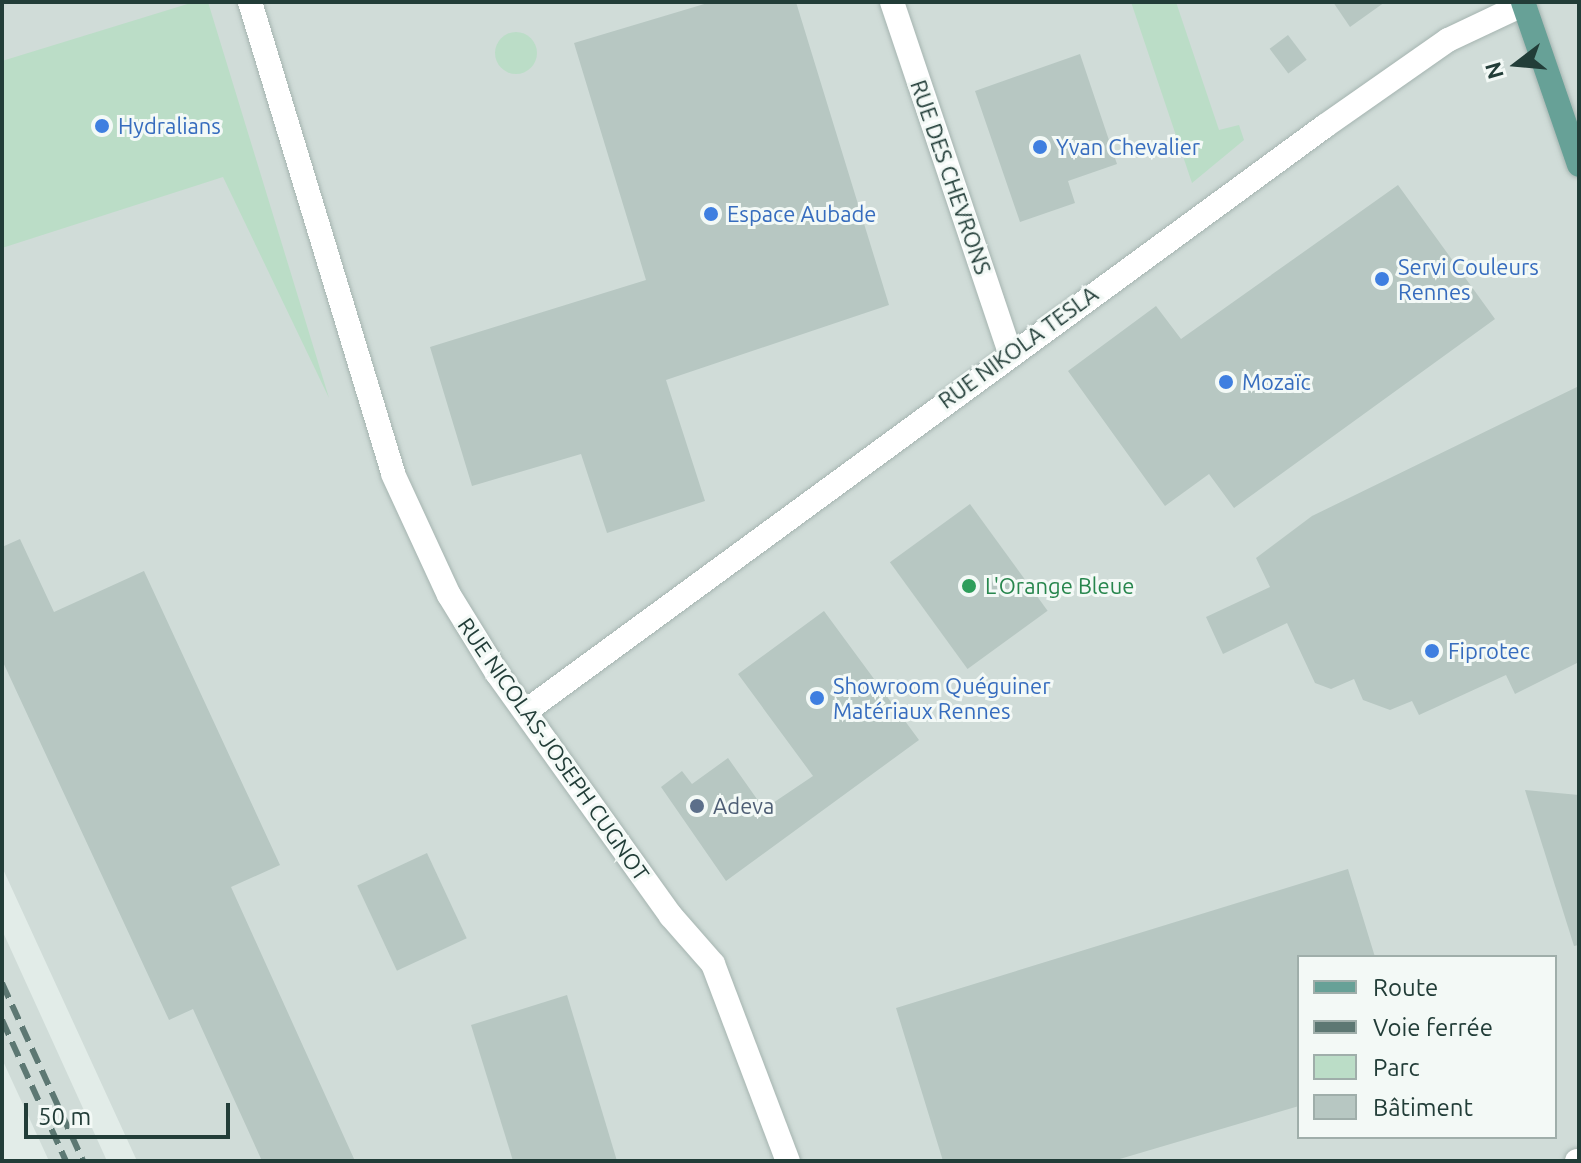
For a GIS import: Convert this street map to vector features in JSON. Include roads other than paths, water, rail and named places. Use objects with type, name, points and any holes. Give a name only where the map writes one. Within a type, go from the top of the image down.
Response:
[{"type":"main road","points":[[1524,3],[1579,165]]},
{"type":"street","name":"RUE NICOLAS-JOSEPH CUGNOT","points":[[250,2],[393,474],[474,641],[671,916],[713,964],[788,1161]]},
{"type":"street","name":"RUE DES CHEVRONS","points":[[892,2],[1010,352]]},
{"type":"street","name":"RUE NIKOLA TESLA","points":[[526,711],[1010,352],[1448,40],[1524,3]]},
{"type":"railway","points":[[2,983],[83,1161]]},
{"type":"railway","points":[[2,1020],[66,1161]]},
{"type":"place","name":"Hydralians","points":[[102,126]]},
{"type":"place","name":"Yvan Chevalier","points":[[1040,147]]},
{"type":"place","name":"Espace Aubade","points":[[711,214]]},
{"type":"place","name":"Servi Couleurs Rennes","points":[[1382,279]]},
{"type":"place","name":"Mozaïc","points":[[1226,382]]},
{"type":"place","name":"L'Orange Bleue","points":[[969,586]]},
{"type":"place","name":"Fiprotec","points":[[1432,651]]},
{"type":"place","name":"Showroom Quéguiner Matériaux Rennes","points":[[817,698]]},
{"type":"place","name":"Adeva","points":[[697,806]]}]
